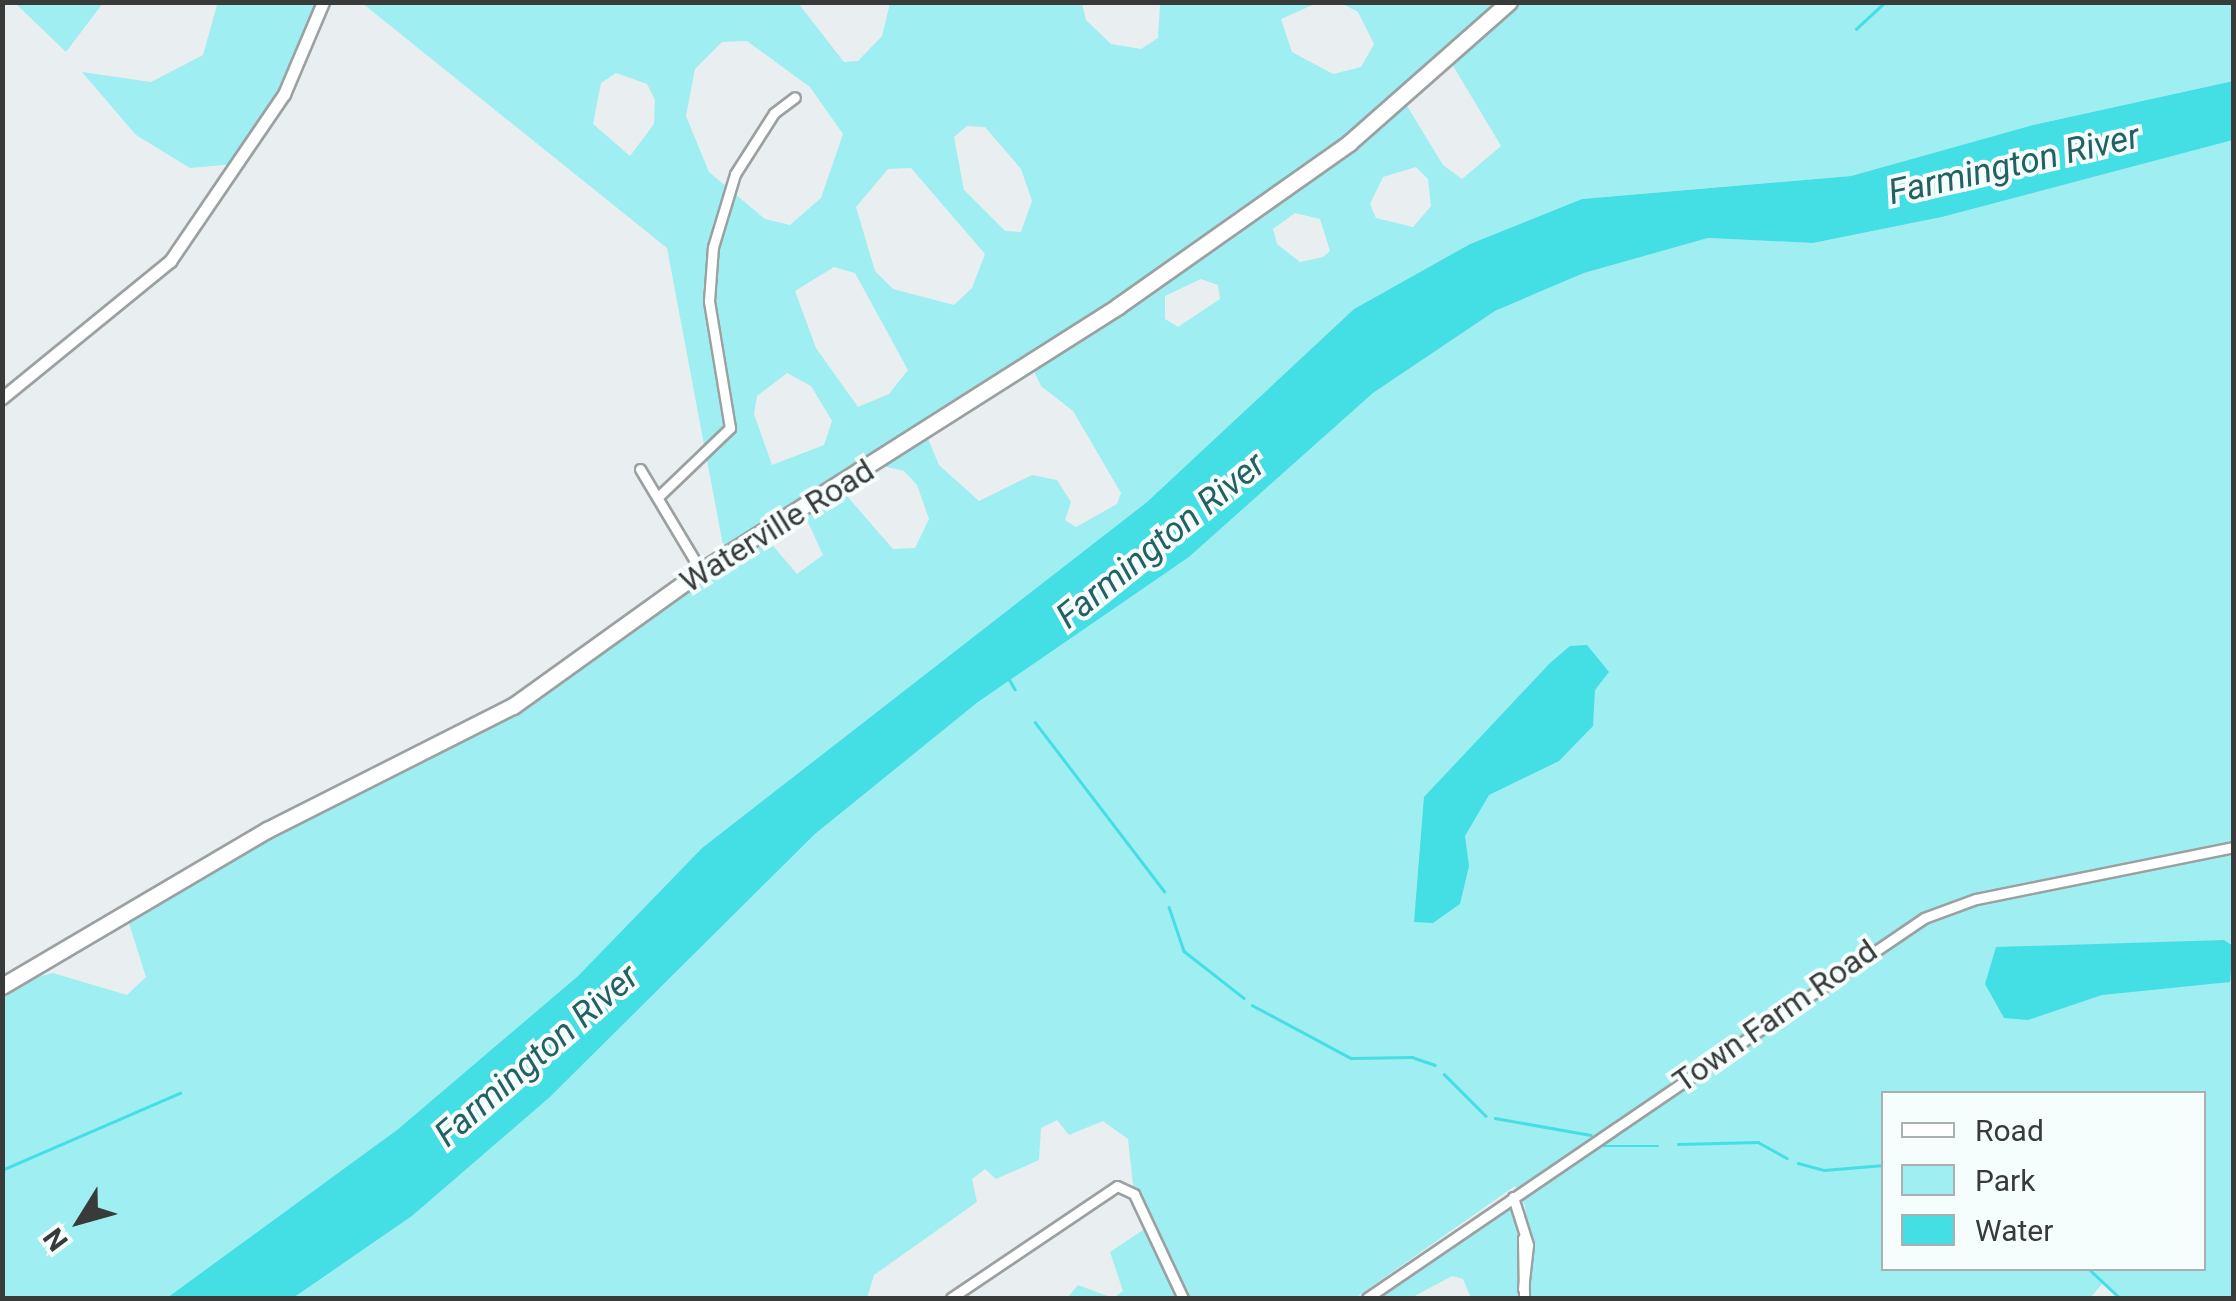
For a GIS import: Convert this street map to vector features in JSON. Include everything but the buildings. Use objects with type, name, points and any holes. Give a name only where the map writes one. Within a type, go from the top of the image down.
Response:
[{"type":"highway","name":"Waterville Road","points":[[2,986],[267,830],[513,706],[702,571],[1146,286],[1348,142],[1508,2]]},
{"type":"street","points":[[2,398],[170,261],[284,94],[323,2]]},
{"type":"street","points":[[658,497],[730,428],[709,301],[713,247],[735,174],[774,114],[794,97]]},
{"type":"street","points":[[640,468],[702,571]]},
{"type":"street","name":"Town Farm Road","points":[[1367,1298],[1924,918],[1976,899],[2234,847]]},
{"type":"street","points":[[951,1298],[1116,1186],[1134,1194],[1183,1298]]},
{"type":"street","points":[[1514,1197],[1523,1238],[1524,1294]]},
{"type":"green space","points":[[15,3],[103,3],[66,52]]},
{"type":"green space","points":[[323,3],[309,45],[235,164],[190,168],[136,135],[82,72],[151,82],[203,55],[217,5]]},
{"type":"green space","points":[[362,3],[798,3],[844,62],[858,61],[882,36],[890,3],[1082,3],[1086,20],[1111,44],[1141,49],[1158,38],[1160,3],[1317,3],[1281,19],[1292,52],[1333,74],[1361,67],[1374,44],[1358,12],[1341,3],[2233,3],[2233,81],[2033,125],[1851,176],[1582,199],[1470,244],[1354,309],[1147,502],[702,848],[578,976],[397,1130],[211,1269],[167,1298],[3,1298],[2,986],[53,973],[127,995],[146,977],[126,914],[513,706],[725,556],[667,248]],"holes":[[[747,41],[810,87],[843,134],[821,198],[790,225],[765,219],[709,172],[686,116],[695,69],[722,42]],[[1446,54],[1501,146],[1462,179],[1443,165],[1401,96]],[[616,73],[647,84],[655,100],[654,124],[630,156],[593,124],[601,83]],[[967,126],[985,127],[1021,169],[1032,201],[1021,232],[1005,231],[964,190],[954,137]],[[1416,167],[1428,179],[1431,206],[1413,227],[1376,218],[1370,204],[1383,177]],[[911,168],[985,254],[972,288],[954,305],[893,289],[875,271],[856,207],[888,169]],[[1295,213],[1320,219],[1330,251],[1323,257],[1300,262],[1277,244],[1273,229]],[[834,267],[855,273],[908,370],[889,394],[858,407],[816,348],[795,291]],[[1201,279],[1218,285],[1220,299],[1178,327],[1165,319],[1165,296]],[[1031,365],[1041,386],[1073,411],[1121,493],[1117,504],[1076,527],[1065,520],[1071,502],[1057,480],[1032,475],[979,501],[939,465],[926,434]],[[787,373],[811,386],[832,421],[824,445],[772,465],[754,414],[757,396]],[[875,464],[904,471],[917,485],[929,519],[915,548],[893,549],[839,487]],[[802,509],[823,555],[797,574],[762,533]]]},
{"type":"green space","points":[[2233,140],[2233,1298],[2120,1298],[2104,1282],[2090,1298],[1530,1298],[1525,1206],[1515,1186],[1355,1298],[1113,1298],[1123,1291],[1110,1252],[1149,1226],[1134,1194],[1128,1139],[1103,1121],[1069,1135],[1057,1120],[1041,1128],[1039,1160],[996,1179],[985,1169],[972,1179],[977,1202],[874,1275],[867,1298],[293,1298],[412,1216],[550,1097],[815,834],[978,702],[1189,557],[1373,393],[1495,311],[1584,273],[1708,238],[1813,243],[1942,217]]},
{"type":"green space","points":[[1513,1197],[1524,1298],[1471,1298],[1463,1279],[1452,1276],[1411,1298],[1368,1298]]},
{"type":"green space","points":[[1078,1285],[1113,1298],[1067,1298]]},
{"type":"water","name":"Farmington River","points":[[2233,81],[2233,140],[1942,217],[1813,243],[1708,238],[1584,273],[1495,311],[1373,393],[1189,557],[978,702],[815,834],[550,1097],[412,1216],[293,1298],[167,1298],[397,1130],[578,976],[702,848],[1147,502],[1354,309],[1470,244],[1582,199],[1851,176],[2033,125]]},
{"type":"water","points":[[1587,645],[1609,672],[1595,690],[1593,726],[1559,761],[1489,795],[1465,836],[1469,866],[1460,904],[1433,923],[1414,922],[1424,797],[1550,663],[1570,646]]},
{"type":"water","points":[[2224,940],[2233,946],[2230,982],[2102,995],[2028,1020],[2004,1018],[1985,984],[1996,947]]},
{"type":"waterway","points":[[1856,29],[1885,2]]},
{"type":"waterway","points":[[1008,677],[1015,689]]},
{"type":"waterway","points":[[1035,722],[1164,891]]},
{"type":"waterway","points":[[1169,907],[1184,951],[1244,998]]},
{"type":"waterway","points":[[1252,1005],[1351,1058],[1412,1057],[1435,1065]]},
{"type":"waterway","points":[[1444,1074],[1486,1116]]},
{"type":"waterway","points":[[2,1170],[180,1093]]},
{"type":"waterway","points":[[1495,1118],[1590,1135]]},
{"type":"waterway","points":[[1678,1144],[1758,1142],[1787,1158]]},
{"type":"waterway","points":[[1603,1146],[1658,1146]]},
{"type":"waterway","points":[[1798,1163],[1824,1170],[1881,1165]]},
{"type":"waterway","points":[[2091,1271],[2120,1298]]}]
